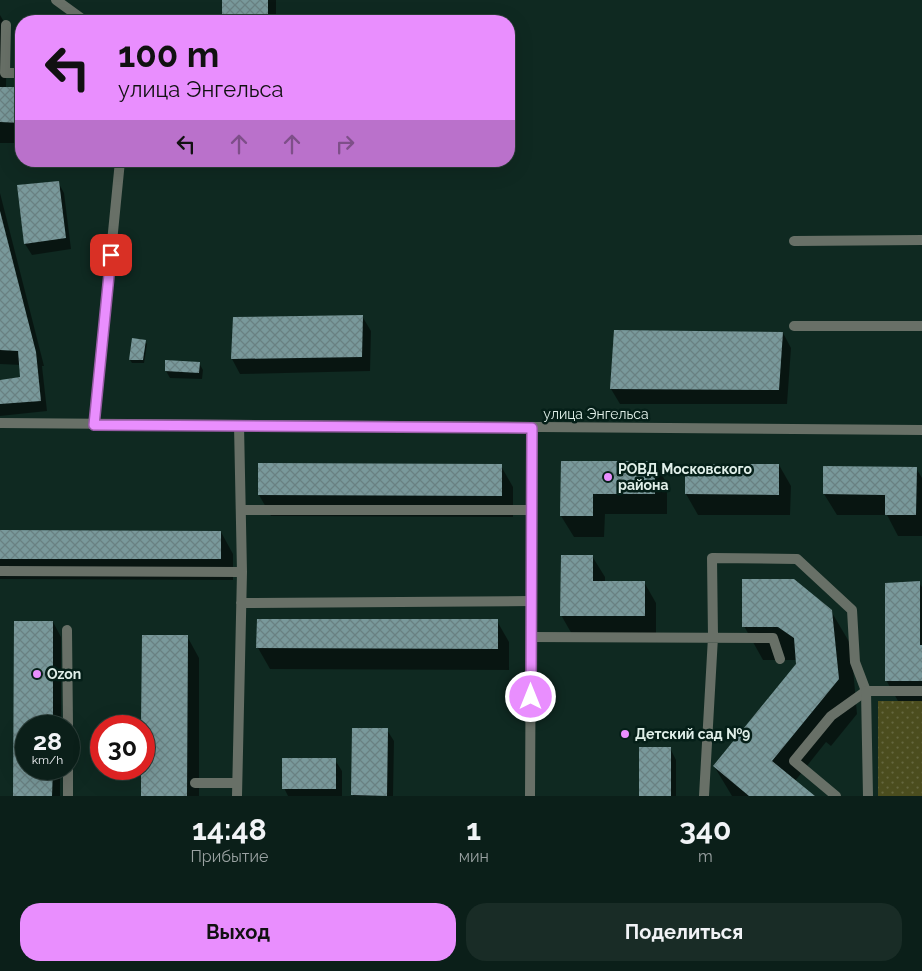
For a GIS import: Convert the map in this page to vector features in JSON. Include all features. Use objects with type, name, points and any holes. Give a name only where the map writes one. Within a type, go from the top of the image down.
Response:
[{"type":"street","points":[[56,0],[77,15]]},
{"type":"street","points":[[6,25],[5,72],[15,73]]},
{"type":"street","points":[[94,425],[119,167]]},
{"type":"street","points":[[794,241],[922,240]]},
{"type":"street","points":[[794,326],[922,326]]},
{"type":"street","name":"улица Энгельса","points":[[0,423],[532,428],[549,424],[922,430]]},
{"type":"street","points":[[237,796],[242,572],[239,425]]},
{"type":"street","points":[[530,796],[532,428]]},
{"type":"street","points":[[241,510],[532,510]]},
{"type":"street","points":[[704,796],[713,637],[712,558],[797,559],[852,610],[855,662],[866,691],[868,796]]},
{"type":"street","points":[[0,571],[242,572]]},
{"type":"street","points":[[241,603],[531,601]]},
{"type":"street","points":[[67,630],[68,715]]},
{"type":"street","points":[[531,637],[773,638],[780,659]]},
{"type":"street","points":[[836,796],[794,761],[831,716],[866,691],[922,691]]},
{"type":"street","points":[[68,780],[68,796]]},
{"type":"street","points":[[195,783],[237,783]]},
{"type":"green space","points":[[878,701],[922,701],[922,796],[878,796]]},
{"type":"building","points":[[222,0],[268,0],[268,15],[222,15]]},
{"type":"building","points":[[0,87],[15,87],[15,123],[0,122]]},
{"type":"building","points":[[59,181],[66,238],[24,244],[17,185]]},
{"type":"building","points":[[0,211],[36,352],[41,401],[0,404],[0,380],[20,377],[18,351],[0,350]]},
{"type":"building","points":[[363,315],[362,357],[231,359],[233,317]]},
{"type":"building","points":[[614,330],[783,332],[779,390],[610,389]]},
{"type":"building","points":[[132,338],[146,340],[143,360],[129,360]]},
{"type":"building","points":[[165,360],[200,362],[199,373],[165,371]]},
{"type":"building","name":"РОВД Московского района","points":[[561,461],[655,461],[655,494],[593,494],[593,516],[560,516]]},
{"type":"building","points":[[258,463],[502,464],[502,496],[258,495]]},
{"type":"building","points":[[685,464],[779,464],[779,495],[685,494]]},
{"type":"building","points":[[823,466],[917,467],[916,515],[885,515],[885,495],[823,494]]},
{"type":"building","points":[[0,530],[221,531],[221,559],[0,559]]},
{"type":"building","points":[[561,555],[593,555],[593,581],[645,581],[645,616],[560,616]]},
{"type":"building","points":[[742,579],[794,579],[832,610],[839,679],[772,761],[815,796],[749,796],[713,766],[796,664],[794,638],[778,627],[742,627]]},
{"type":"building","points":[[920,581],[922,681],[885,681],[885,583]]},
{"type":"building","points":[[257,619],[498,619],[498,649],[256,648]]},
{"type":"building","points":[[14,621],[53,621],[53,715],[15,715],[15,780],[53,780],[52,796],[13,796]]},
{"type":"building","points":[[142,635],[188,635],[187,796],[141,796],[141,780],[155,780],[155,715],[141,715]]},
{"type":"building","points":[[352,728],[388,728],[387,796],[351,795]]},
{"type":"building","points":[[639,747],[671,747],[671,796],[639,796]]},
{"type":"building","points":[[282,758],[336,758],[336,789],[282,789]]},
{"type":"place","name":"РОВД Московского района","points":[[608,477]]},
{"type":"place","name":"Ozon","points":[[37,674]]},
{"type":"place","name":"Детский сад №9","points":[[625,734]]},
{"type":"route","points":[[111,255],[94,425],[532,428],[531,697]]}]
